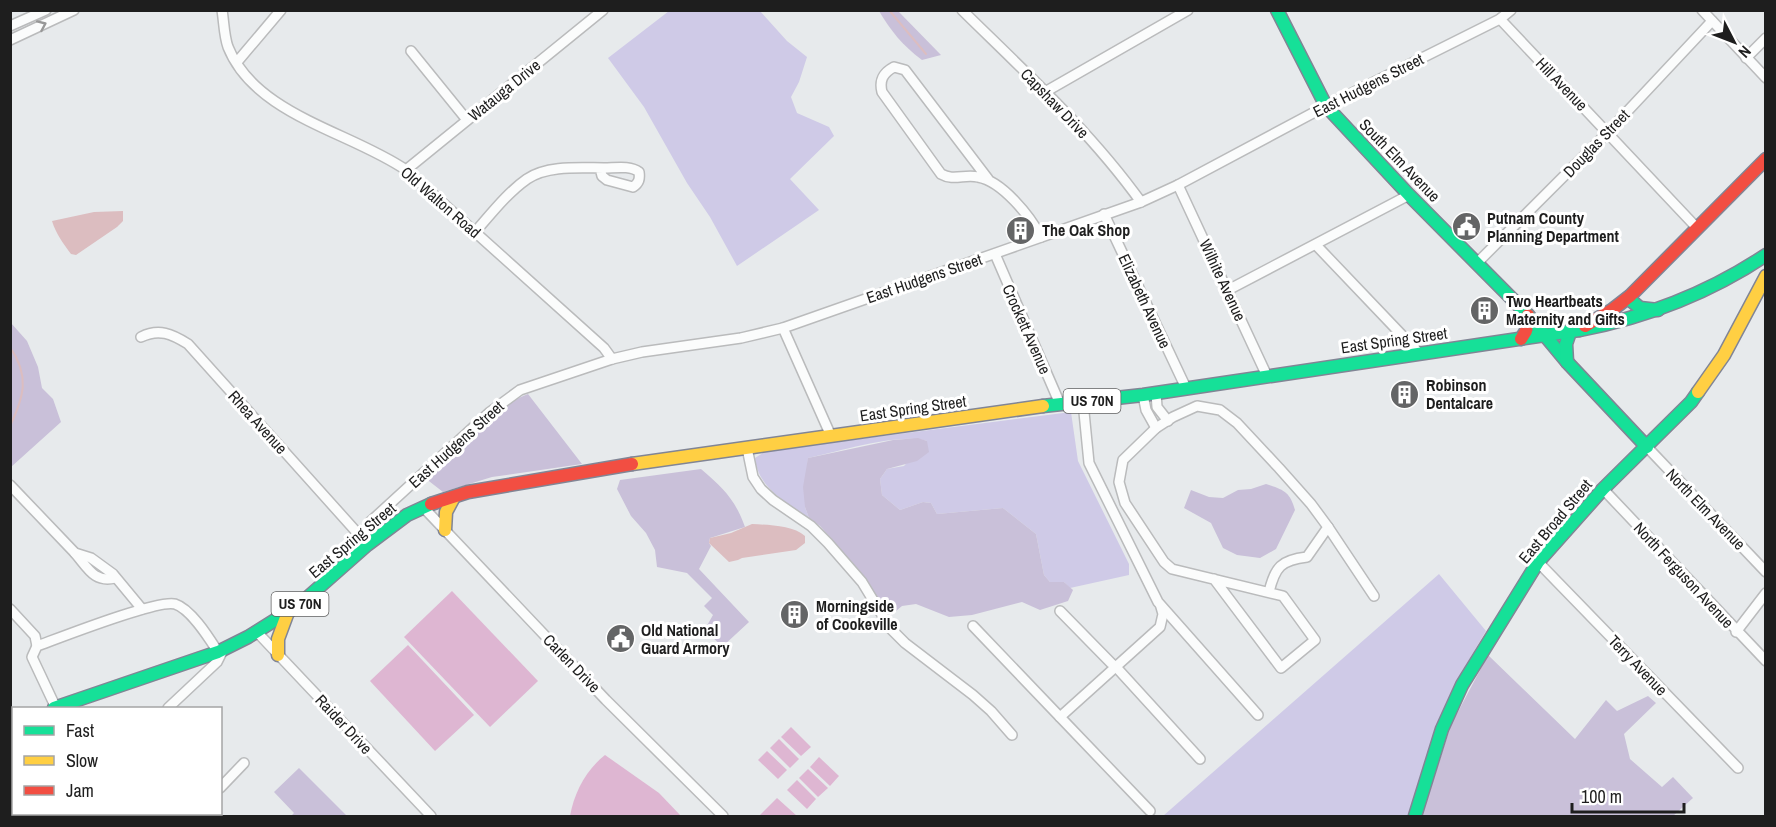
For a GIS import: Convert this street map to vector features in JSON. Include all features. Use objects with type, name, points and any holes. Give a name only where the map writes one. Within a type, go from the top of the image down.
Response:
[{"type":"main road","name":"South Elm Avenue","points":[[1277,10],[1326,106],[1409,195],[1478,262],[1528,315],[1567,362],[1647,447]]},
{"type":"main road","name":"East Spring Street","points":[[58,707],[221,650],[257,632],[323,586],[364,541],[423,507],[468,492],[613,467],[1060,404],[1150,394],[1575,331],[1628,298],[1766,159]]},
{"type":"main road","points":[[1567,362],[1566,344],[1575,331],[1606,326],[1658,310],[1764,259]]},
{"type":"main road","name":"East Broad Street","points":[[1415,816],[1442,729],[1462,686],[1538,562],[1603,489],[1691,402],[1724,355],[1766,276]]},
{"type":"main road","points":[[1628,298],[1640,308],[1658,310]]},
{"type":"main road","points":[[1521,339],[1526,331],[1528,315]]},
{"type":"main road","points":[[445,530],[444,514],[454,496]]},
{"type":"main road","points":[[278,655],[278,639],[288,612]]},
{"type":"street","points":[[10,26],[46,10]]},
{"type":"street","points":[[10,39],[74,10]]},
{"type":"street","name":"Old Walton Road","points":[[222,10],[228,46],[246,76],[278,103],[307,120],[387,157],[406,170],[604,348],[612,359]]},
{"type":"street","points":[[237,63],[281,10]]},
{"type":"street","name":"Watauga Drive","points":[[406,170],[603,10]]},
{"type":"street","name":"Capshaw Drive","points":[[962,10],[1045,92],[1115,167],[1142,202]]},
{"type":"street","points":[[1045,92],[1188,10]]},
{"type":"street","name":"East Hudgens Street","points":[[364,541],[370,522],[490,412],[520,390],[612,359],[678,346],[741,338],[783,328],[1142,202],[1500,19],[1511,10]]},
{"type":"street","points":[[1702,10],[1766,78]]},
{"type":"street","name":"Hill Avenue","points":[[1500,19],[1697,228]]},
{"type":"street","name":"Douglas Street","points":[[1478,262],[1608,132],[1712,21]]},
{"type":"street","points":[[1746,58],[1766,38]]},
{"type":"street","points":[[411,51],[467,120]]},
{"type":"street","points":[[988,179],[968,176],[953,178],[941,174],[882,92],[880,83],[887,71],[894,67],[905,70],[988,179],[1022,209],[1041,237]]},
{"type":"street","points":[[475,232],[512,192],[529,178],[548,171],[600,168]]},
{"type":"street","name":"Wilhite Avenue","points":[[1178,185],[1267,376]]},
{"type":"street","points":[[1228,290],[1409,195]]},
{"type":"street","name":"Elizabeth Avenue","points":[[1104,214],[1186,388]]},
{"type":"street","points":[[1316,245],[1419,353]]},
{"type":"street","name":"Crockett Avenue","points":[[995,254],[1060,404]]},
{"type":"street","points":[[783,328],[831,436]]},
{"type":"street","name":"Rhea Avenue","points":[[141,337],[152,332],[165,332],[188,344],[364,541]]},
{"type":"street","points":[[1150,394],[1168,421]]},
{"type":"street","points":[[1150,394],[1146,410],[1156,429]]},
{"type":"street","points":[[1060,717],[1160,627],[1163,614],[1089,463],[1083,402]]},
{"type":"street","points":[[1214,579],[1281,668],[1315,640],[1283,596],[1269,592],[1172,569],[1157,554],[1125,503],[1119,482],[1122,460],[1156,429],[1197,406],[1220,410],[1237,423],[1279,468],[1311,504],[1374,596]]},
{"type":"street","name":"North Elm Avenue","points":[[1647,447],[1766,572]]},
{"type":"street","points":[[747,448],[753,477],[762,489],[772,500],[811,526],[828,543],[862,582],[890,628],[905,643],[973,695],[1012,735]]},
{"type":"street","points":[[10,485],[75,553],[91,558],[115,578],[142,609]]},
{"type":"street","name":"North Ferguson Avenue","points":[[1603,489],[1736,632],[1766,661]]},
{"type":"street","name":"Carlen Drive","points":[[423,507],[606,700],[723,816]]},
{"type":"street","points":[[1269,592],[1276,570],[1292,559],[1307,557],[1328,527]]},
{"type":"street","name":"Terry Avenue","points":[[1538,562],[1738,768]]},
{"type":"street","points":[[1736,632],[1766,592]]},
{"type":"street","points":[[1158,602],[1258,715]]},
{"type":"street","points":[[37,646],[142,609],[167,603],[177,604],[221,650],[217,662],[169,707]]},
{"type":"street","points":[[10,609],[35,636],[37,646],[32,657],[55,707]]},
{"type":"street","points":[[1060,611],[1116,667],[1200,759]]},
{"type":"street","points":[[973,626],[1150,811]]},
{"type":"street","name":"Raider Drive","points":[[257,632],[431,816]]},
{"type":"street","points":[[222,786],[244,763]]},
{"type":"shaded area","points":[[669,11],[760,11],[787,41],[807,57],[799,82],[791,97],[797,113],[829,127],[834,136],[790,179],[819,210],[737,266],[644,107],[608,58]]},
{"type":"shaded area","points":[[879,11],[898,11],[941,55],[922,60],[897,37]]},
{"type":"shaded area","points":[[123,211],[123,221],[117,227],[76,255],[71,254],[65,246],[52,221],[94,212]]},
{"type":"shaded area","points":[[11,323],[27,341],[38,367],[42,388],[53,399],[61,422],[11,467]]},
{"type":"shaded area","points":[[528,394],[582,464],[492,477],[443,492],[425,478],[502,408]]},
{"type":"shaded area","points":[[1071,412],[1078,461],[1129,564],[1129,575],[1070,588],[1064,582],[1050,582],[1044,575],[1036,534],[1003,508],[937,514],[931,503],[923,502],[900,510],[882,495],[880,479],[887,469],[904,466],[927,441],[901,439],[885,441],[808,458],[805,507],[809,518],[767,486],[757,469],[755,458],[766,451]]},
{"type":"shaded area","points":[[918,438],[927,441],[929,452],[917,461],[887,469],[880,479],[882,495],[900,510],[923,502],[931,503],[937,514],[1003,508],[1036,534],[1044,575],[1050,582],[1064,582],[1073,590],[1068,601],[1040,610],[1022,602],[972,615],[949,617],[916,604],[902,606],[890,616],[858,569],[820,526],[809,518],[805,507],[803,487],[808,458],[893,440]]},
{"type":"shaded area","points":[[701,469],[727,495],[737,509],[745,527],[710,538],[711,546],[699,569],[749,622],[722,647],[705,629],[713,615],[704,606],[712,598],[687,573],[657,567],[655,550],[646,533],[631,516],[617,489],[620,480]]},
{"type":"shaded area","points":[[1266,484],[1285,493],[1291,499],[1295,510],[1276,549],[1260,558],[1237,555],[1223,548],[1211,523],[1184,508],[1191,490],[1209,497],[1223,498],[1238,490]]},
{"type":"shaded area","points":[[752,524],[780,526],[800,532],[805,536],[805,543],[796,550],[729,562],[709,543],[710,538],[731,533]]},
{"type":"shaded area","points":[[1439,574],[1486,631],[1461,673],[1434,734],[1411,816],[1163,816]]},
{"type":"shaded area","points":[[452,591],[538,681],[490,727],[404,637]]},
{"type":"shaded area","points":[[408,645],[474,715],[435,751],[370,681]]},
{"type":"shaded area","points":[[1488,655],[1575,739],[1606,700],[1617,711],[1648,696],[1656,703],[1624,734],[1630,759],[1662,787],[1673,777],[1693,798],[1673,816],[1422,816],[1451,725]]},
{"type":"shaded area","points":[[791,727],[811,747],[801,756],[781,737]]},
{"type":"shaded area","points":[[779,739],[799,759],[790,768],[770,748]]},
{"type":"shaded area","points":[[767,751],[787,770],[778,779],[758,760]]},
{"type":"shaded area","points":[[605,755],[659,793],[681,816],[570,816],[574,799],[582,782]]},
{"type":"shaded area","points":[[819,757],[839,776],[830,786],[810,767]]},
{"type":"shaded area","points":[[299,768],[347,816],[291,816],[294,813],[274,792]]},
{"type":"shaded area","points":[[808,769],[828,788],[818,797],[799,778]]},
{"type":"shaded area","points":[[797,780],[816,799],[807,809],[787,790]]},
{"type":"shaded area","points":[[777,798],[797,816],[759,816]]},
{"type":"waterway","points":[[889,10],[926,54]]},
{"type":"waterway","points":[[10,347],[20,368],[23,386],[19,406],[10,426]]},
{"type":"traffic: fast","points":[[1277,10],[1326,106],[1409,195],[1528,315],[1567,362],[1647,447]]},
{"type":"traffic: fast","points":[[1580,330],[1605,325],[1677,302],[1722,281],[1766,255]]},
{"type":"traffic: fast","points":[[1628,298],[1640,308],[1658,310]]},
{"type":"traffic: fast","points":[[1043,406],[1143,395],[1579,330],[1585,326]]},
{"type":"traffic: fast","points":[[1567,362],[1566,344],[1570,332]]},
{"type":"traffic: fast","points":[[1415,816],[1442,729],[1462,685],[1538,562],[1603,489],[1691,402],[1698,392]]},
{"type":"traffic: fast","points":[[57,707],[218,652],[248,637],[299,605],[367,545],[407,515],[431,504]]},
{"type":"traffic: slow","points":[[1698,392],[1724,355],[1766,276]]},
{"type":"traffic: slow","points":[[632,464],[1043,406]]},
{"type":"traffic: slow","points":[[445,530],[446,512],[454,497]]},
{"type":"traffic: slow","points":[[278,655],[278,639],[288,612]]},
{"type":"traffic: jam","points":[[1585,326],[1630,296],[1766,159]]},
{"type":"traffic: jam","points":[[1521,339],[1526,331],[1528,315]]},
{"type":"traffic: jam","points":[[431,504],[468,492],[632,464]]},
{"type":"place","name":"Putnam County Planning Department","points":[[1466,227]]},
{"type":"place","name":"The Oak Shop","points":[[1021,230]]},
{"type":"place","name":"Two Heartbeats Maternity and Gifts","points":[[1485,310]]},
{"type":"place","name":"Robinson Dentalcare","points":[[1405,394]]},
{"type":"place","name":"Morningside of Cookeville","points":[[795,615]]},
{"type":"place","name":"Old National Guard Armory","points":[[620,639]]}]
